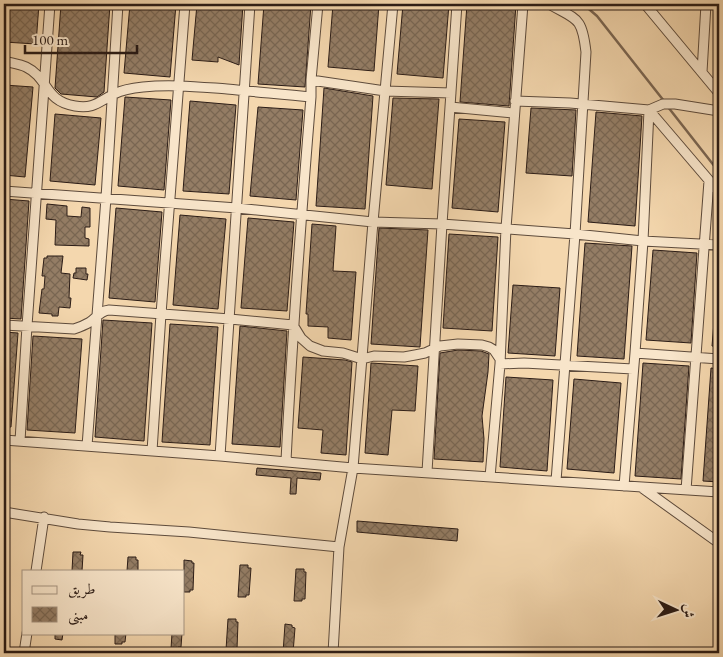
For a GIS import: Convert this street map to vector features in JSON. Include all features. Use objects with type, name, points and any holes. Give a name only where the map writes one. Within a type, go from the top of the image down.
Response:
[{"type":"street","points":[[20,441],[50,4]]},
{"type":"street","points":[[87,446],[106,198],[118,4]]},
{"type":"street","points":[[152,451],[185,4]]},
{"type":"street","points":[[220,456],[250,4]]},
{"type":"street","points":[[286,461],[293,325],[318,4]]},
{"type":"street","points":[[333,653],[340,546],[353,468],[393,4]]},
{"type":"street","points":[[427,472],[457,4]]},
{"type":"street","points":[[490,477],[500,361],[506,228],[523,4]]},
{"type":"street","points":[[549,4],[580,23],[584,33],[586,52],[575,234],[556,481]]},
{"type":"street","points":[[645,4],[719,93]]},
{"type":"street","points":[[702,72],[706,4]]},
{"type":"street","points":[[4,62],[25,66],[32,70],[58,102],[74,106],[88,107],[113,94],[129,89],[180,85],[311,97]]},
{"type":"street","points":[[311,80],[385,91],[451,93]]},
{"type":"street","points":[[515,102],[584,104],[649,110],[663,104],[675,104],[719,111]]},
{"type":"street","points":[[450,107],[514,113]]},
{"type":"street","points":[[649,110],[719,192]]},
{"type":"street","points":[[624,486],[644,241],[649,110]]},
{"type":"street","points":[[686,490],[709,181]]},
{"type":"street","points":[[4,191],[237,208],[373,222],[506,228],[644,241],[719,245]]},
{"type":"street","points":[[4,325],[74,329],[83,326],[97,315],[109,310],[293,325]]},
{"type":"street","points":[[293,325],[301,338],[310,346],[323,351],[342,353],[362,359],[374,356],[404,357],[425,353],[449,344],[489,347],[494,350],[500,361]]},
{"type":"street","points":[[635,353],[719,358]]},
{"type":"street","points":[[500,361],[633,369]]},
{"type":"street","points":[[4,440],[286,461],[353,468],[719,492]]},
{"type":"street","points":[[640,487],[719,543]]},
{"type":"street","points":[[4,512],[78,524],[340,546]]},
{"type":"street","points":[[36,570],[44,518]]},
{"type":"street","points":[[24,653],[27,634]]},
{"type":"building","points":[[4,4],[39,4],[36,44],[4,42]]},
{"type":"building","points":[[61,4],[110,4],[104,92],[97,97],[61,94],[55,88]]},
{"type":"building","points":[[130,4],[176,4],[170,77],[124,73]]},
{"type":"building","points":[[197,4],[243,4],[239,65],[218,57],[218,62],[192,60]]},
{"type":"building","points":[[264,4],[311,4],[305,87],[258,84]]},
{"type":"building","points":[[333,4],[379,4],[374,71],[328,67]]},
{"type":"building","points":[[403,4],[449,4],[443,78],[397,74]]},
{"type":"building","points":[[467,4],[516,4],[509,106],[460,102]]},
{"type":"building","points":[[4,85],[33,87],[25,177],[4,175]]},
{"type":"building","points":[[324,88],[373,96],[365,209],[316,206]]},
{"type":"building","points":[[125,97],[171,100],[164,190],[118,186]]},
{"type":"building","points":[[393,98],[439,99],[432,189],[386,185]]},
{"type":"building","points":[[190,101],[236,105],[229,194],[183,191]]},
{"type":"building","points":[[258,107],[303,110],[296,200],[250,196]]},
{"type":"building","points":[[531,108],[576,110],[572,176],[526,173]]},
{"type":"building","points":[[596,112],[642,116],[635,226],[588,222]]},
{"type":"building","points":[[55,114],[101,118],[95,185],[50,181]]},
{"type":"building","points":[[459,119],[505,122],[498,212],[452,208]]},
{"type":"building","points":[[4,199],[29,201],[21,319],[4,318]]},
{"type":"building","points":[[47,204],[67,206],[67,216],[81,217],[82,207],[90,208],[90,227],[85,227],[85,238],[89,239],[89,246],[55,245],[56,220],[46,219]]},
{"type":"building","points":[[116,208],[162,212],[155,302],[109,298]]},
{"type":"building","points":[[180,215],[226,219],[218,309],[173,305]]},
{"type":"building","points":[[248,218],[294,222],[287,311],[241,308]]},
{"type":"building","points":[[312,224],[336,226],[333,271],[356,272],[351,340],[328,338],[328,327],[308,326],[308,314],[306,314]]},
{"type":"building","points":[[379,228],[428,230],[420,347],[371,344]]},
{"type":"building","points":[[449,234],[498,237],[492,331],[443,328]]},
{"type":"building","points":[[585,243],[632,246],[624,359],[577,356]]},
{"type":"building","points":[[653,250],[697,253],[691,343],[646,340]]},
{"type":"building","points":[[47,256],[63,256],[61,273],[70,274],[70,308],[59,307],[58,316],[39,313],[42,289],[44,289],[45,276],[42,276],[44,258],[47,258]]},
{"type":"building","points":[[76,268],[86,268],[87,280],[73,278]]},
{"type":"building","points":[[513,285],[560,288],[555,356],[508,353]]},
{"type":"building","points":[[715,310],[719,311],[719,347],[712,346]]},
{"type":"building","points":[[103,320],[152,323],[144,441],[95,437]]},
{"type":"building","points":[[170,324],[218,327],[210,445],[162,442]]},
{"type":"building","points":[[240,326],[287,331],[280,447],[232,444]]},
{"type":"building","points":[[4,332],[18,333],[11,427],[4,427]]},
{"type":"building","points":[[33,336],[82,339],[75,433],[27,430]]},
{"type":"building","points":[[458,350],[481,351],[489,354],[482,416],[483,462],[434,459],[440,353]]},
{"type":"building","points":[[303,357],[352,362],[346,455],[321,453],[323,430],[298,428]]},
{"type":"building","points":[[371,363],[418,366],[415,411],[392,410],[388,455],[365,453]]},
{"type":"building","points":[[643,363],[689,366],[681,479],[635,476]]},
{"type":"building","points":[[711,368],[719,369],[719,482],[703,481]]},
{"type":"building","points":[[506,377],[553,380],[547,471],[500,467]]},
{"type":"building","points":[[574,379],[621,383],[614,473],[567,469]]},
{"type":"building","points":[[257,468],[321,473],[320,480],[297,478],[296,494],[290,494],[291,478],[256,475]]},
{"type":"building","points":[[357,521],[458,529],[457,541],[357,532]]},
{"type":"building","points":[[73,552],[81,552],[80,555],[83,555],[82,570],[72,570]]},
{"type":"building","points":[[128,557],[136,557],[136,560],[138,560],[138,570],[127,570]]},
{"type":"building","points":[[184,560],[194,563],[193,590],[190,590],[190,592],[185,592]]},
{"type":"building","points":[[240,565],[248,565],[248,568],[251,568],[249,595],[246,595],[246,597],[238,597]]},
{"type":"building","points":[[296,569],[304,569],[304,572],[306,572],[305,599],[302,599],[302,601],[294,601]]},
{"type":"building","points":[[228,619],[236,619],[236,622],[238,622],[237,649],[234,649],[234,651],[226,650]]},
{"type":"building","points":[[285,624],[292,625],[295,628],[293,653],[283,653]]},
{"type":"building","points":[[55,634],[63,634],[62,640],[55,639]]},
{"type":"building","points":[[115,634],[126,634],[125,642],[115,644]]},
{"type":"building","points":[[172,634],[182,634],[181,647],[171,649]]},
{"type":"waterway","points":[[583,4],[597,16],[664,101]]},
{"type":"waterway","points":[[668,107],[719,172]]}]
